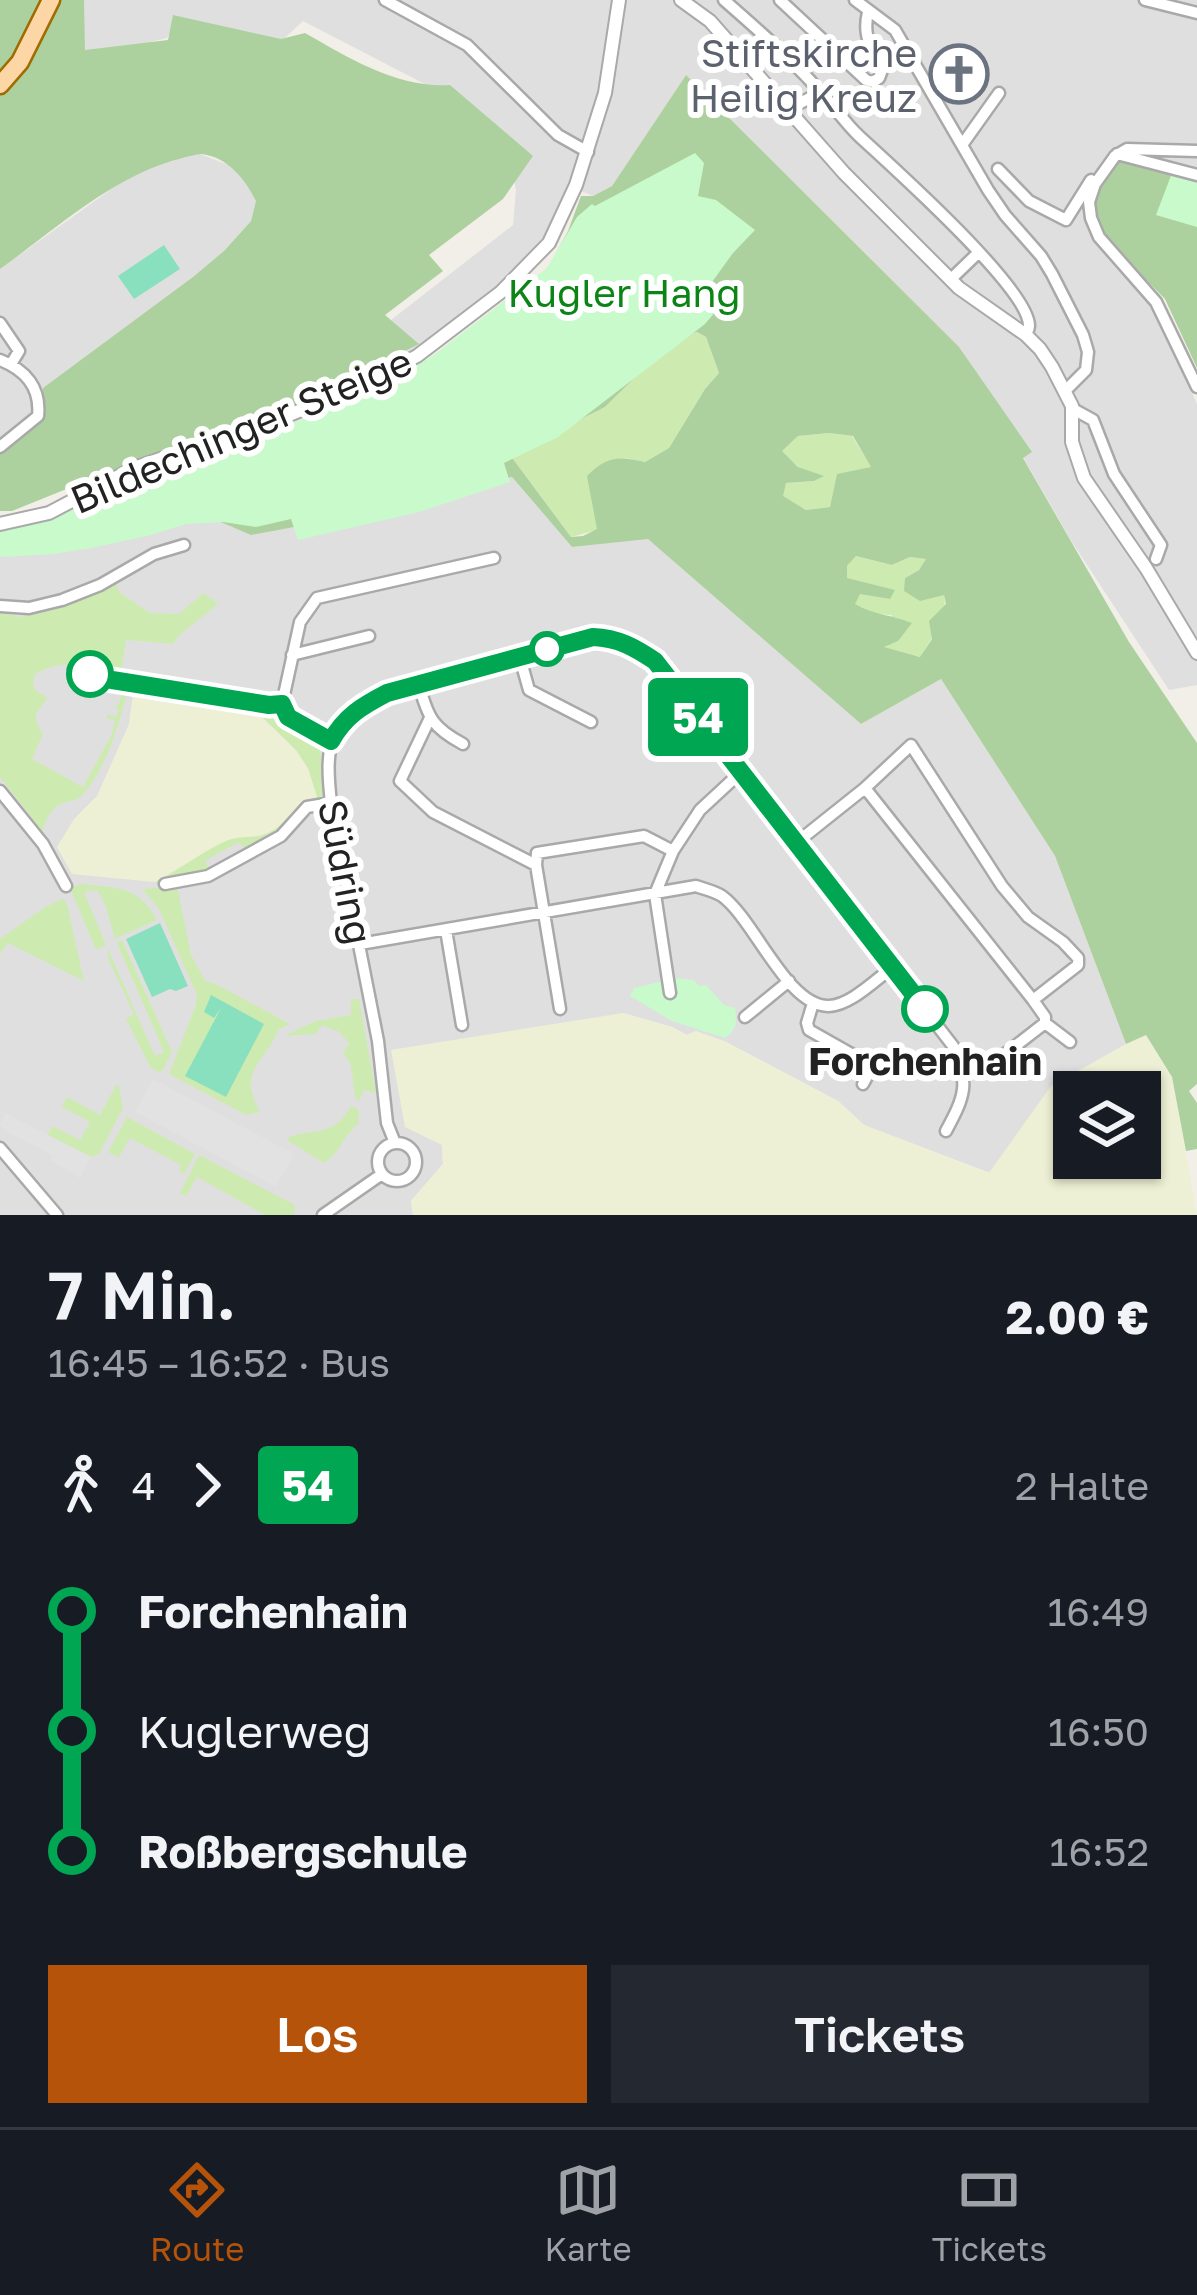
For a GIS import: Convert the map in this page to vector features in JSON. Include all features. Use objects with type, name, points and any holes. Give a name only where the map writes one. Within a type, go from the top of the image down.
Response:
[{"type":"main road","points":[[0,85],[20,62],[51,0]]},
{"type":"street","points":[[385,0],[467,45],[559,135],[588,152]]},
{"type":"street","name":"Bildechinger Steige","points":[[0,524],[49,513],[134,468],[355,388],[418,356],[501,292],[537,258],[562,219],[605,93],[619,0]]},
{"type":"street","points":[[682,0],[710,21],[844,172],[951,279],[1040,349],[1066,390],[1072,409],[1072,442],[1084,478],[1197,652]]},
{"type":"street","points":[[724,0],[781,50],[857,134],[978,253],[1019,302],[1029,328],[1026,335]]},
{"type":"street","points":[[780,0],[873,82],[882,70],[864,28],[868,12]]},
{"type":"street","points":[[855,0],[895,30],[1005,215],[1046,263],[1088,352],[1088,364],[1066,390]]},
{"type":"street","points":[[1145,0],[1197,13]]},
{"type":"street","points":[[789,110],[821,92]]},
{"type":"street","points":[[964,150],[999,93]]},
{"type":"street","points":[[1197,152],[1127,149],[1107,167],[1089,202],[1099,237],[1156,302],[1197,387]]},
{"type":"street","points":[[1117,154],[1197,175]]},
{"type":"street","points":[[998,170],[1029,201],[1066,220],[1098,170],[1107,167]]},
{"type":"street","points":[[951,279],[978,253]]},
{"type":"street","points":[[0,323],[19,351],[5,362],[25,373],[39,402],[38,416],[0,447]]},
{"type":"street","points":[[1072,409],[1093,420],[1114,474],[1161,545],[1156,559]]},
{"type":"street","points":[[0,606],[29,608],[62,600],[154,554],[184,545]]},
{"type":"street","points":[[331,741],[288,717],[282,704],[300,622],[317,598],[494,557]]},
{"type":"street","points":[[292,655],[369,636]]},
{"type":"street","name":"Südring","points":[[395,1143],[387,1123],[361,944],[340,860],[327,767],[331,741],[358,708],[387,693],[593,637],[614,638],[655,661],[953,1046],[964,1070]]},
{"type":"street","points":[[520,658],[529,690],[591,722]]},
{"type":"street","points":[[74,669],[112,680],[282,704]]},
{"type":"street","points":[[419,685],[430,718],[443,733],[463,744]]},
{"type":"street","points":[[430,718],[400,781],[433,812],[536,865]]},
{"type":"street","points":[[796,843],[911,746],[1002,886],[1028,917],[1078,958],[1078,965],[1034,1000]]},
{"type":"street","points":[[670,993],[655,894],[673,851],[700,810],[741,772]]},
{"type":"street","points":[[865,788],[1034,1000],[1045,1023]]},
{"type":"street","points":[[0,791],[43,844],[66,886]]},
{"type":"street","points":[[165,884],[208,876],[281,836],[308,807],[331,803]]},
{"type":"street","points":[[560,1009],[537,854],[644,836],[673,851]]},
{"type":"street","points":[[361,944],[696,886],[719,893],[740,914],[801,996],[812,1003],[832,1006],[892,968]]},
{"type":"street","points":[[446,930],[462,1025]]},
{"type":"street","points":[[745,1017],[789,981]]},
{"type":"street","points":[[812,1003],[809,1030],[862,1060],[871,1070],[863,1084]]},
{"type":"street","points":[[946,1130],[959,1105],[964,1070],[987,1068],[1045,1023]]},
{"type":"street","points":[[1045,1023],[1070,1042]]},
{"type":"street","points":[[395,1143],[421,1158],[404,1179],[392,1180],[382,1174],[378,1163],[381,1152],[395,1143]]},
{"type":"street","points":[[0,1148],[57,1215]]},
{"type":"street","points":[[322,1215],[382,1174]]},
{"type":"shaded area","points":[[82,0],[1197,0],[1197,169],[1117,148],[1083,201],[1088,229],[1099,246],[1151,302],[1197,404],[1197,685],[1169,690],[1072,542],[1023,457],[1031,453],[686,75],[612,186],[593,196],[571,187],[536,255],[421,346],[388,363],[373,334],[513,225],[516,190],[509,153],[444,94],[303,21],[275,47],[177,21],[167,38],[83,58]]},
{"type":"shaded area","points":[[200,154],[231,166],[247,182],[257,201],[251,221],[42,421],[0,453],[0,269],[128,177]]},
{"type":"shaded area","points":[[512,477],[572,547],[648,538],[861,724],[941,679],[1055,856],[1126,1044],[1078,1071],[1053,1071],[1053,1085],[990,1173],[864,1125],[838,1101],[724,1041],[687,1035],[623,1013],[442,1144],[443,1164],[411,1201],[413,1215],[0,1215],[0,552],[186,507],[342,518]]},
{"type":"shaded area","points":[[153,1079],[294,1154],[276,1187],[135,1112]]},
{"type":"shaded area","points":[[5,1113],[91,1157],[80,1178],[51,1161],[52,1155],[7,1132],[0,1125]]},
{"type":"green space","points":[[0,0],[84,0],[85,50],[168,40],[173,15],[281,39],[305,33],[392,76],[450,85],[533,156],[503,199],[429,255],[443,271],[385,315],[419,344],[288,409],[183,442],[12,511],[0,511],[0,453],[42,421],[43,388],[224,251],[251,221],[256,201],[227,164],[201,154],[185,158],[110,190],[0,269]]},
{"type":"green space","points":[[686,75],[959,347],[1032,452],[1023,458],[1129,642],[1197,743],[1197,1084],[1189,1091],[1197,1103],[1197,1149],[1186,1151],[1172,1077],[1146,1035],[1126,1044],[1055,856],[941,679],[861,724],[648,539],[572,547],[512,477],[251,535],[186,507],[28,528],[399,384],[521,300],[551,263],[581,196],[593,196],[612,186]],"holes":[[[697,332],[706,337],[719,373],[669,448],[645,462],[607,461],[587,476],[597,529],[571,537],[510,455],[605,407],[675,338]],[[798,436],[853,436],[871,467],[837,474],[830,507],[806,510],[783,496],[786,483],[824,476],[798,467],[782,451]],[[856,556],[892,565],[910,557],[926,559],[905,578],[904,591],[920,601],[944,595],[946,604],[929,621],[932,639],[920,657],[884,647],[898,641],[912,623],[855,604],[860,594],[890,599],[895,590],[847,578],[847,566]]]},
{"type":"green space","points":[[1123,151],[1197,176],[1197,368],[1165,299],[1110,243],[1095,213],[1096,183]]},
{"type":"green space","name":"Kugler Hang","points":[[695,153],[704,163],[698,196],[716,200],[755,230],[699,300],[717,310],[558,437],[504,463],[510,482],[419,512],[298,540],[291,519],[256,527],[186,524],[91,548],[0,557],[0,530],[40,522],[132,479],[301,420],[390,381],[435,354],[547,268],[577,217],[592,204]]},
{"type":"green space","points":[[1172,173],[1197,182],[1197,227],[1156,215]]},
{"type":"green space","points":[[164,245],[180,269],[134,299],[118,276]]},
{"type":"green space","points":[[697,332],[706,337],[719,373],[669,448],[645,462],[625,458],[597,530],[571,537],[510,455],[605,407],[675,338]]},
{"type":"green space","points":[[798,436],[852,436],[872,468],[838,474],[830,507],[806,510],[782,496],[786,483],[814,481],[781,451]]},
{"type":"green space","points":[[856,556],[892,565],[910,557],[927,559],[905,578],[944,595],[941,620],[921,657],[882,647],[892,615],[873,614],[854,605],[859,593],[890,599],[847,578],[847,566]]},
{"type":"green space","points":[[116,583],[119,592],[150,613],[179,614],[203,593],[218,603],[173,644],[126,640],[121,674],[67,665],[35,674],[35,690],[48,698],[36,715],[43,734],[32,759],[83,787],[112,734],[115,721],[106,717],[115,717],[121,690],[128,689],[100,770],[81,796],[52,811],[41,838],[0,777],[0,612],[20,617]]},
{"type":"green space","points":[[134,686],[254,709],[296,750],[318,797],[299,807],[274,831],[232,839],[155,882],[72,874],[57,847],[74,819],[97,796],[129,724]]},
{"type":"green space","points":[[254,709],[275,712],[317,741],[322,799],[258,844],[245,849],[239,842],[205,861],[207,872],[155,882],[224,842],[270,832],[317,797],[308,768],[296,750]]},
{"type":"green space","points":[[81,884],[134,894],[157,920],[115,939],[97,890],[84,892],[106,945],[96,950],[70,888]]},
{"type":"green space","points":[[177,886],[191,955],[206,982],[290,1024],[278,1030],[252,1076],[260,1112],[246,1115],[169,1074],[197,995],[159,909],[142,889]]},
{"type":"green space","points":[[63,899],[84,981],[8,943],[0,954],[0,939]]},
{"type":"green space","points":[[160,923],[188,986],[152,997],[126,939]]},
{"type":"green space","points":[[122,940],[172,1052],[159,1072],[151,1068],[126,1019],[134,1014],[109,961],[107,947],[155,1056],[164,1052],[117,943]]},
{"type":"green space","points":[[676,978],[706,985],[724,1005],[735,1008],[735,1025],[729,1035],[725,1038],[672,1021],[630,996],[634,988]]},
{"type":"green space","points":[[211,995],[264,1024],[226,1097],[185,1076],[221,1008],[214,1018],[204,1012]]},
{"type":"green space","points":[[351,999],[359,999],[376,1093],[364,1090],[359,1101],[351,1065],[343,1053],[349,1043],[339,1032],[322,1025],[316,1034],[284,1036],[316,1021],[351,1015]]},
{"type":"green space","points":[[623,1013],[686,1035],[696,1031],[724,1041],[838,1101],[864,1125],[989,1173],[1053,1085],[1053,1179],[1161,1179],[1161,1071],[1078,1071],[1145,1034],[1172,1077],[1197,1215],[413,1215],[411,1201],[443,1164],[442,1145],[405,1127],[391,1050]]},
{"type":"green space","points":[[116,1085],[123,1108],[99,1154],[91,1157],[48,1135],[52,1126],[80,1140],[90,1122],[62,1107],[67,1097],[100,1115]]},
{"type":"green space","points":[[351,1106],[358,1109],[359,1123],[324,1163],[288,1141],[329,1128]]},
{"type":"green space","points":[[127,1117],[195,1154],[184,1174],[179,1171],[181,1165],[130,1138],[119,1157],[108,1152]]},
{"type":"green space","points":[[199,1155],[295,1205],[294,1215],[265,1215],[197,1177],[186,1196],[180,1193]]},
{"type":"bus line","name":"54","points":[[90,674],[282,704],[288,717],[331,741],[358,708],[387,693],[593,637],[632,645],[655,661],[925,1009]]},
{"type":"place","name":"Stiftskirche Heilig Kreuz","points":[[959,74]]},
{"type":"place","name":"Forchenhain","points":[[925,1009]]}]
